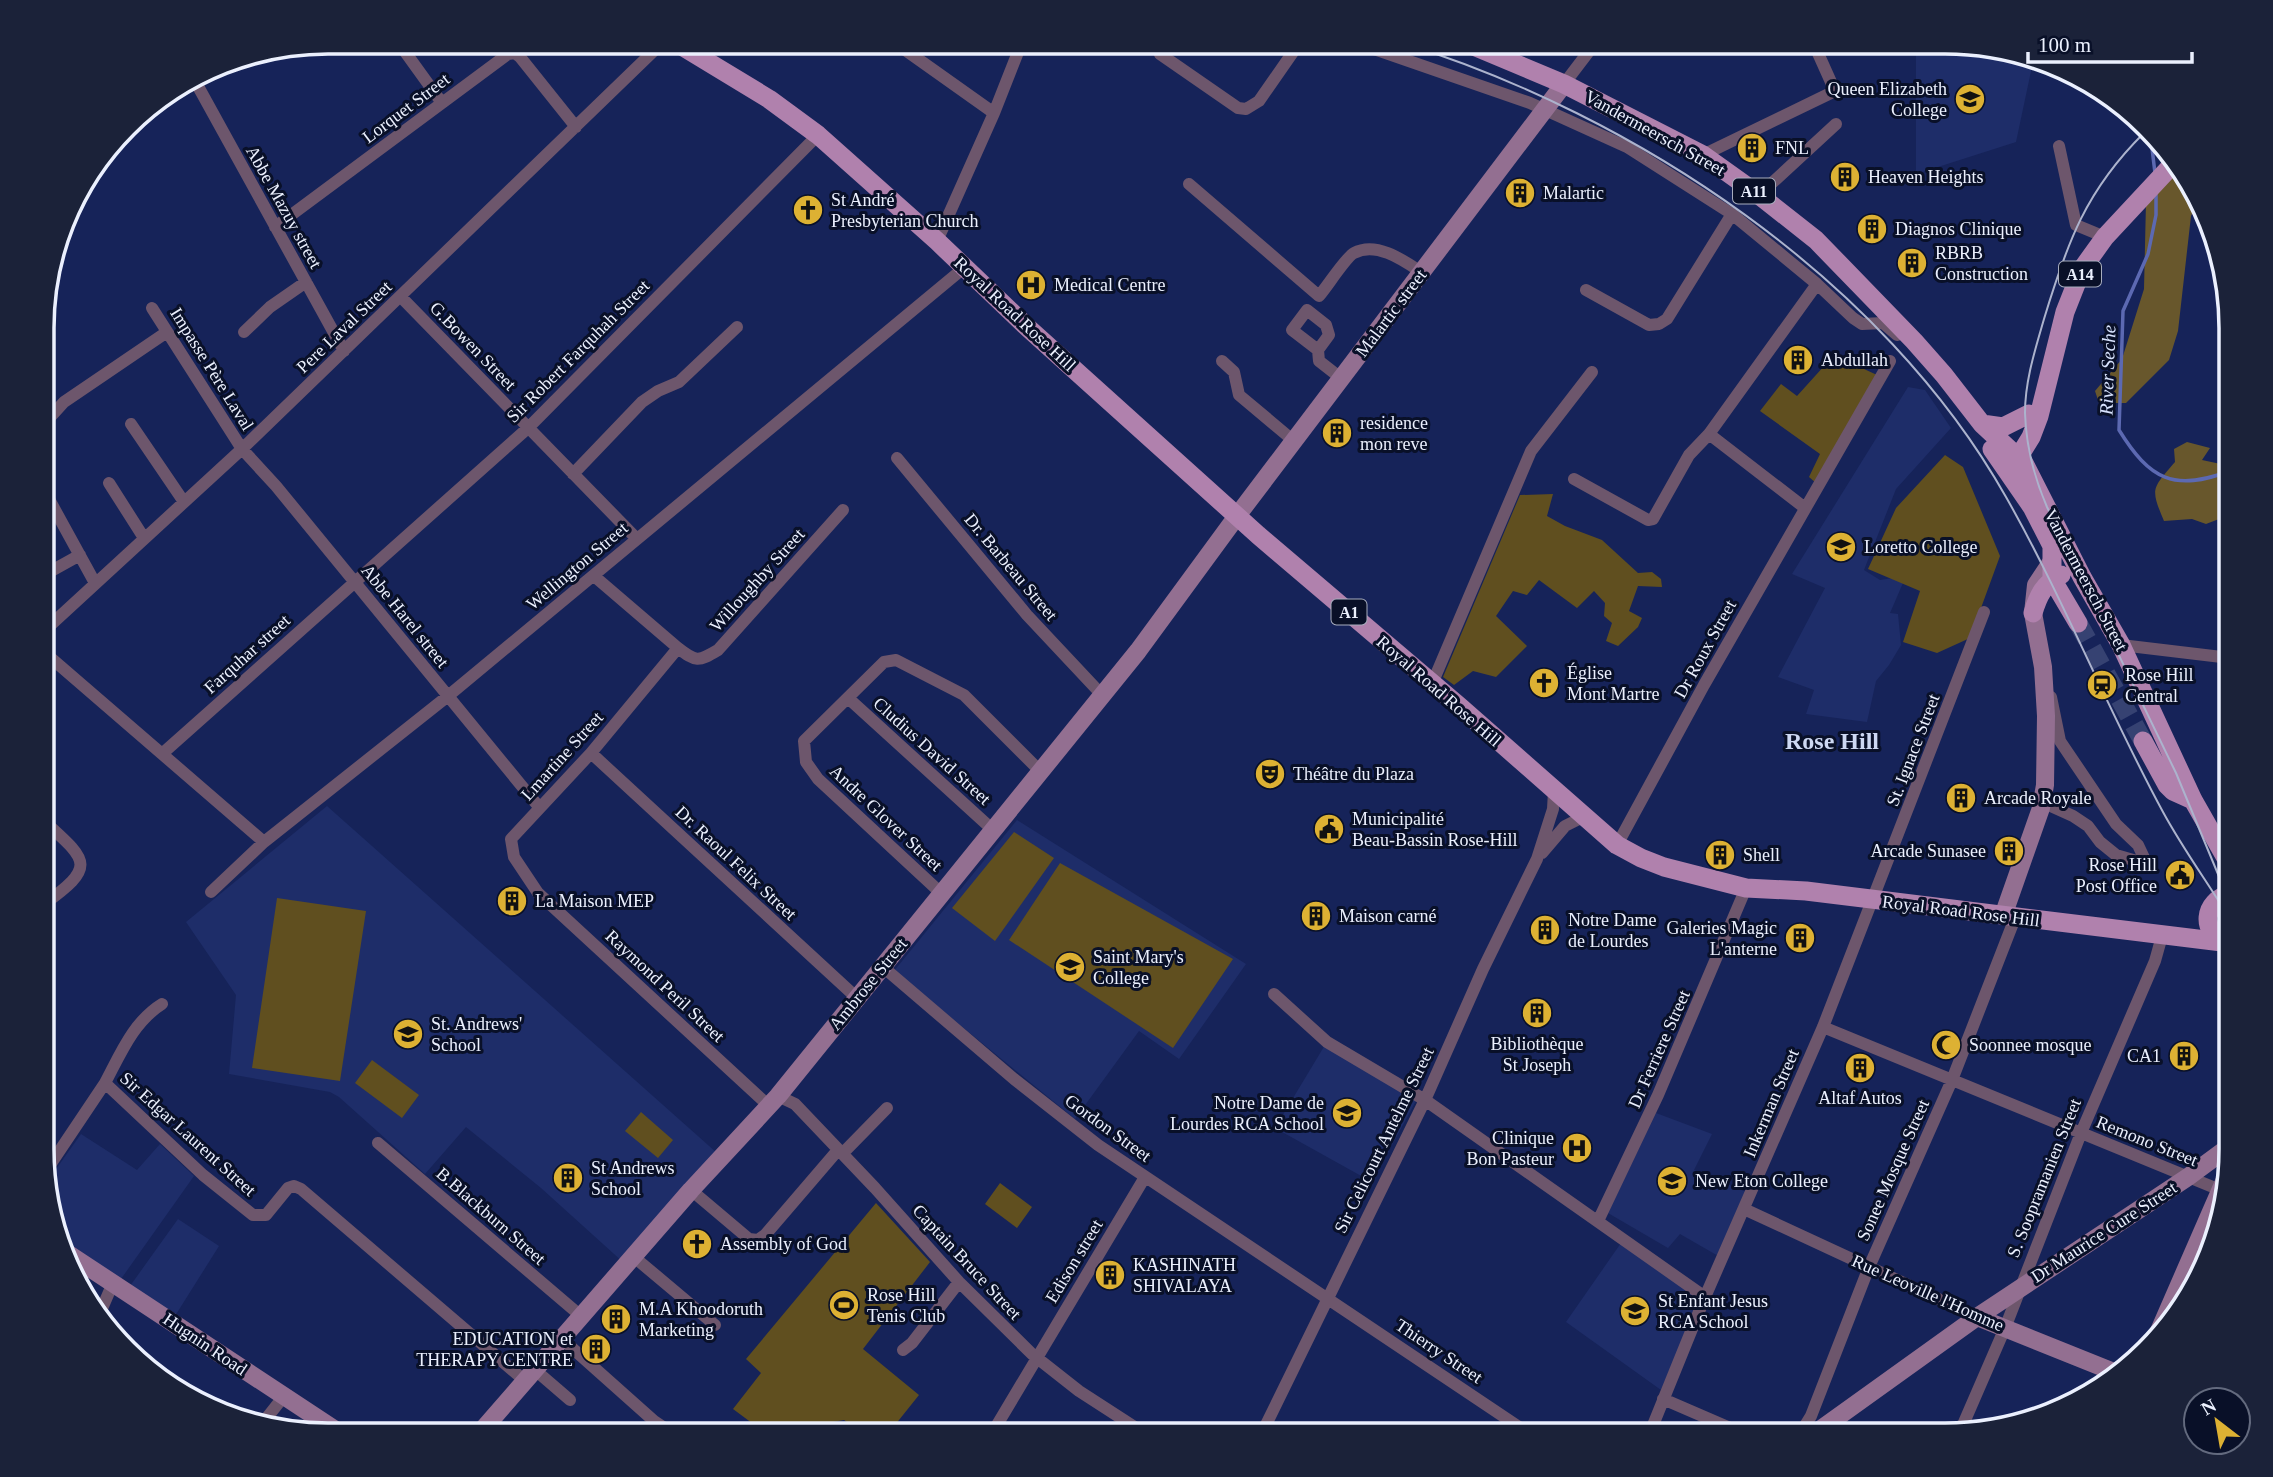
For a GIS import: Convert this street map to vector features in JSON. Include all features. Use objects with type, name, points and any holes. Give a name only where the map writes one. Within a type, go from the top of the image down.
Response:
[{"type":"main road","name":"Royal Road Rose Hill","points":[[695,54],[769,99],[818,135],[1237,516],[1617,845],[1664,867],[1746,888],[1806,891],[2219,942]]},
{"type":"main road","name":"Vandermeersch Street","points":[[1493,54],[1564,84],[1703,155],[1816,240],[1914,341],[2008,452],[2052,546],[2052,570]]},
{"type":"main road","name":"A14","points":[[2008,452],[2033,419],[2065,312],[2082,269],[2105,237],[2168,169]]},
{"type":"main road","name":"Vandermeersch Street","points":[[1944,375],[1977,428],[2024,463],[2082,577],[2122,646],[2193,800],[2218,843]]},
{"type":"main road","points":[[1982,424],[2003,427],[2033,419],[2035,485]]},
{"type":"main road","points":[[2033,613],[2052,570],[2061,575],[2082,577]]},
{"type":"main road","name":"A11","points":[[2052,570],[2078,623]]},
{"type":"main road","name":"A11","points":[[2143,741],[2167,785],[2173,791],[2193,800]]},
{"type":"main road","name":"A11","points":[[2218,843],[2219,850]]},
{"type":"main road","points":[[2164,936],[2189,927],[2208,914],[2211,906],[2219,900]]},
{"type":"main road","name":"A1","points":[[2208,914],[2210,930],[2219,937]]},
{"type":"street","points":[[407,54],[442,103]]},
{"type":"street","name":"Lorquet Street","points":[[275,227],[508,54]]},
{"type":"street","name":"Lorquet Street","points":[[516,54],[576,127]]},
{"type":"street","name":"Pere Laval Street","points":[[54,622],[242,449],[651,54]]},
{"type":"street","points":[[911,54],[994,113]]},
{"type":"street","points":[[937,241],[1017,54]]},
{"type":"street","points":[[1160,54],[1238,108],[1246,109],[1259,101],[1292,54]]},
{"type":"street","points":[[1388,54],[1545,109],[1627,147],[1732,214],[1862,324],[1883,323],[1897,336],[1914,341]]},
{"type":"street","points":[[1564,84],[1587,54]]},
{"type":"street","points":[[1703,155],[1835,91],[1818,54]]},
{"type":"street","name":"Malartic street","points":[[1237,516],[1564,84]]},
{"type":"street","name":"Abbe Mazuy street","points":[[198,87],[344,351]]},
{"type":"street","points":[[1759,195],[1836,124]]},
{"type":"street","name":"Sir Robert Farquhah Street","points":[[354,582],[528,428],[818,135]]},
{"type":"street","points":[[2059,146],[2076,225],[2105,237]]},
{"type":"street","points":[[1188,184],[1320,296]]},
{"type":"street","points":[[1586,290],[1649,325],[1659,324],[1667,318],[1732,214]]},
{"type":"street","points":[[1318,349],[1292,330],[1352,253],[1381,251],[1398,257],[1421,272]]},
{"type":"street","name":"Wellington Street","points":[[211,892],[264,842],[448,696],[965,267]]},
{"type":"street","points":[[244,332],[270,307],[306,282]]},
{"type":"street","points":[[1574,479],[1651,520],[1655,517],[1689,455],[1709,434],[1817,284]]},
{"type":"street","name":"G.Bowen Street","points":[[401,297],[637,539]]},
{"type":"street","name":"Impasse Père Laval","points":[[152,308],[242,449]]},
{"type":"street","points":[[1307,310],[1326,325],[1329,335],[1318,349],[1319,361],[1342,379]]},
{"type":"street","points":[[573,474],[642,402],[679,382],[737,327]]},
{"type":"street","points":[[54,413],[64,402],[167,332]]},
{"type":"street","points":[[1222,361],[1234,372],[1239,395],[1295,442]]},
{"type":"street","name":"Dr Roux Street","points":[[1617,845],[1704,685],[1890,361]]},
{"type":"street","points":[[1432,684],[1531,451],[1592,372]]},
{"type":"street","points":[[131,424],[184,502]]},
{"type":"street","points":[[1709,434],[1805,508]]},
{"type":"street","name":"Abbe Harel street","points":[[242,449],[276,486],[539,807]]},
{"type":"street","name":"Dr. Barbeau Street","points":[[897,458],[1027,615],[1102,696]]},
{"type":"street","points":[[109,483],[144,538]]},
{"type":"street","points":[[54,508],[95,583]]},
{"type":"street","name":"Willoughby Street","points":[[594,576],[692,659],[702,659],[718,650],[843,510]]},
{"type":"street","name":"Ambrose Street","points":[[488,1423],[691,1190],[773,1101],[1139,651],[1237,516]]},
{"type":"street","points":[[54,569],[80,555]]},
{"type":"street","name":"Farquhar street","points":[[163,753],[354,582]]},
{"type":"street","name":"St. Ignace Street","points":[[1874,900],[1984,612]]},
{"type":"street","points":[[2033,613],[2060,741],[2116,824],[2138,845],[2147,864],[2116,855],[2100,842],[2088,826],[2042,802]]},
{"type":"street","points":[[2122,646],[2219,658]]},
{"type":"street","name":"Lmartine Street","points":[[538,893],[514,857],[511,838],[591,753],[678,648]]},
{"type":"street","points":[[54,660],[264,842]]},
{"type":"street","name":"Andre Glover Street","points":[[942,894],[818,779],[806,762],[804,741],[884,662],[896,660],[964,695],[1041,772]]},
{"type":"street","points":[[2009,917],[2042,802],[2046,765],[2043,667]]},
{"type":"street","name":"Cludius David Street","points":[[848,698],[993,830]]},
{"type":"street","points":[[2046,765],[2065,748]]},
{"type":"street","name":"Dr. Raoul Felix Street","points":[[591,753],[857,998]]},
{"type":"street","name":"Sir Celicourt Antelme Street","points":[[1267,1423],[1425,1100],[1483,969],[1537,859],[1553,809],[1554,791]]},
{"type":"street","name":"Sir Celicourt Antelme Street","points":[[1537,859],[1565,826],[1583,817]]},
{"type":"street","points":[[54,830],[77,851],[80,865],[75,881],[54,897]]},
{"type":"street","name":"Dr Ferriere Street","points":[[1598,1221],[1658,1094],[1746,888]]},
{"type":"street","name":"Raymond Peril Street","points":[[538,893],[773,1101]]},
{"type":"street","name":"Inkerman Street","points":[[1653,1423],[1705,1297],[1823,1027],[1874,900]]},
{"type":"street","name":"Sonee Mosque Street","points":[[1807,1423],[1869,1267],[1952,1080],[2009,917]]},
{"type":"street","name":"S. Soopramanien Street","points":[[1964,1422],[2164,936]]},
{"type":"street","name":"Gordon Street","points":[[883,967],[1014,1079],[1098,1145],[1328,1297]]},
{"type":"street","points":[[1274,994],[1327,1042],[1425,1100],[1705,1297]]},
{"type":"street","points":[[105,1083],[130,1037],[148,1012],[162,1004]]},
{"type":"street","name":"Remono Street","points":[[1823,1027],[2215,1188]]},
{"type":"street","name":"Sir Edgar Laurent Street","points":[[55,1158],[105,1083],[203,1175],[253,1215],[266,1215],[288,1188],[294,1186],[301,1189],[529,1375]]},
{"type":"street","name":"Captain Bruce Street","points":[[773,1101],[795,1104],[959,1282],[1037,1359],[1079,1391],[1128,1423]]},
{"type":"street","points":[[691,1190],[749,1239],[758,1240],[840,1152],[887,1108]]},
{"type":"street","name":"B.Blackburn Street","points":[[378,1143],[581,1316]]},
{"type":"street","name":"Dr Maurice Cure Street","points":[[1829,1423],[2019,1288],[2219,1154]]},
{"type":"street","name":"Edison street","points":[[999,1423],[1145,1177]]},
{"type":"street","name":"Rue Leoville l'Homme","points":[[1744,1209],[1977,1317],[2107,1369]]},
{"type":"street","points":[[2172,1302],[2208,1225]]},
{"type":"street","points":[[634,1257],[715,1325]]},
{"type":"street","name":"Hugnin Road","points":[[78,1260],[325,1423]]},
{"type":"street","points":[[903,1350],[912,1343],[959,1282]]},
{"type":"street","points":[[103,1305],[113,1283]]},
{"type":"street","name":"Thierry Street","points":[[1328,1297],[1515,1423]]},
{"type":"street","points":[[562,1339],[658,1423]]},
{"type":"street","points":[[529,1375],[570,1400]]},
{"type":"street","points":[[269,1416],[284,1396]]},
{"type":"street","points":[[1663,1399],[1719,1423]]},
{"type":"shaded area","name":"Queen Elizabeth College","points":[[1916,54],[1981,57],[2032,69],[2016,142],[1916,174]]},
{"type":"shaded area","points":[[2172,174],[2193,212],[2178,331],[2169,360],[2126,403],[2099,403],[2095,391],[2122,359],[2144,289],[2146,202]]},
{"type":"shaded area","points":[[1834,355],[1877,375],[1816,483],[1809,477],[1820,454],[1760,411],[1781,384],[1797,396]]},
{"type":"shaded area","name":"Loretto College","points":[[1908,387],[1925,390],[1951,428],[1896,489],[1864,570],[1880,580],[1906,576],[1890,613],[1898,614],[1901,645],[1876,681],[1867,722],[1806,714],[1814,690],[1778,677],[1825,588],[1792,574]]},
{"type":"shaded area","points":[[2187,442],[2210,448],[2202,460],[2219,464],[2219,519],[2206,524],[2192,519],[2164,521],[2155,495],[2158,484],[2175,462],[2174,449]]},
{"type":"shaded area","points":[[1945,455],[1963,467],[2000,556],[1970,638],[1937,653],[1903,642],[1920,591],[1868,569],[1896,508]]},
{"type":"shaded area","points":[[1553,494],[1547,516],[1602,540],[1638,573],[1652,572],[1661,579],[1662,587],[1638,586],[1629,611],[1642,618],[1638,627],[1618,646],[1606,641],[1612,623],[1604,616],[1605,603],[1594,591],[1577,608],[1539,580],[1527,595],[1513,591],[1496,616],[1527,646],[1496,677],[1473,671],[1454,685],[1443,677],[1520,495]]},
{"type":"shaded area","name":"St. Andrews' School","points":[[327,806],[717,1153],[624,1263],[541,1188],[466,1127],[425,1174],[330,1092],[229,1074],[236,995],[186,922]]},
{"type":"shaded area","name":"Saint Mary's College","points":[[1017,820],[1246,964],[1179,1059],[1139,1031],[1075,1119],[894,971]]},
{"type":"shaded area","points":[[1014,832],[1054,858],[995,941],[952,908]]},
{"type":"shaded area","points":[[1060,863],[1233,959],[1173,1048],[1009,940]]},
{"type":"shaded area","points":[[277,898],[366,911],[340,1081],[252,1068]]},
{"type":"shaded area","name":"Notre Dame de Lourdes RCA School","points":[[1325,1045],[1417,1099],[1372,1182],[1275,1128]]},
{"type":"shaded area","points":[[372,1060],[419,1095],[402,1118],[355,1083]]},
{"type":"shaded area","points":[[641,1112],[673,1140],[658,1158],[625,1131]]},
{"type":"shaded area","name":"New Eton College","points":[[1656,1113],[1712,1134],[1694,1170],[1746,1192],[1720,1257],[1680,1234],[1668,1248],[1608,1213]]},
{"type":"shaded area","points":[[81,1134],[137,1170],[160,1144],[194,1176],[121,1279],[73,1248],[64,1220],[55,1170]]},
{"type":"shaded area","points":[[1000,1183],[1032,1207],[1017,1228],[985,1204]]},
{"type":"shaded area","name":"Rose Hill Tenis Club","points":[[876,1203],[930,1262],[863,1349],[919,1395],[897,1423],[848,1423],[844,1420],[832,1423],[752,1423],[733,1409],[761,1373],[746,1359]]},
{"type":"shaded area","points":[[178,1219],[219,1246],[175,1316],[130,1286]]},
{"type":"shaded area","name":"St Enfant Jesus RCA School","points":[[1621,1243],[1700,1299],[1661,1390],[1566,1322]]},
{"type":"waterway","name":"River Seche","points":[[2152,148],[2155,173]]},
{"type":"waterway","name":"River Seche","points":[[2156,195],[2156,215],[2148,254],[2123,311],[2119,430],[2142,460],[2165,477],[2193,480],[2219,474]]},
{"type":"tunnel","points":[[2078,623],[2143,741]]},
{"type":"tram line","points":[[1433,54],[1489,74],[1577,113],[1663,161],[1745,215],[1822,276],[1893,344],[1954,418],[2006,497],[2163,812],[2219,902]]},
{"type":"tram line","points":[[2141,136],[2107,175],[2070,242],[2034,354],[2025,401],[2027,437],[2035,473],[2047,507],[2176,773],[2219,877]]},
{"type":"place","name":"Queen Elizabeth College","points":[[1970,99]]},
{"type":"place","name":"FNL","points":[[1752,148]]},
{"type":"place","name":"Heaven Heights","points":[[1845,177]]},
{"type":"place","name":"Malartic","points":[[1520,193]]},
{"type":"place","name":"St André Presbyterian Church","points":[[808,210]]},
{"type":"place","name":"Diagnos Clinique","points":[[1872,229]]},
{"type":"place","name":"RBRB Construction","points":[[1912,263]]},
{"type":"place","name":"Medical Centre","points":[[1031,285]]},
{"type":"place","name":"Abdullah","points":[[1798,360]]},
{"type":"place","name":"residence mon reve","points":[[1337,433]]},
{"type":"place","name":"Loretto College","points":[[1841,547]]},
{"type":"place","name":"Église Mont Martre","points":[[1544,683]]},
{"type":"place","name":"Rose Hill Central","points":[[2102,685]]},
{"type":"place","name":"Théâtre du Plaza","points":[[1270,774]]},
{"type":"place","name":"Arcade Royale","points":[[1961,798]]},
{"type":"place","name":"Municipalité Beau-Bassin Rose-Hill","points":[[1329,829]]},
{"type":"place","name":"Arcade Sunasee","points":[[2009,851]]},
{"type":"place","name":"Shell","points":[[1720,855]]},
{"type":"place","name":"Rose Hill Post Office","points":[[2180,875]]},
{"type":"place","name":"La Maison MEP","points":[[512,901]]},
{"type":"place","name":"Maison carné","points":[[1316,916]]},
{"type":"place","name":"Notre Dame de Lourdes","points":[[1545,930]]},
{"type":"place","name":"Galeries Magic L'anterne","points":[[1800,938]]},
{"type":"place","name":"Saint Mary's College","points":[[1070,967]]},
{"type":"place","name":"Bibliothèque St Joseph","points":[[1537,1013]]},
{"type":"place","name":"St. Andrews' School","points":[[408,1034]]},
{"type":"place","name":"Soonnee mosque","points":[[1946,1045]]},
{"type":"place","name":"CA1","points":[[2184,1056]]},
{"type":"place","name":"Altaf Autos","points":[[1860,1068]]},
{"type":"place","name":"Notre Dame de Lourdes RCA School","points":[[1347,1113]]},
{"type":"place","name":"Clinique Bon Pasteur","points":[[1577,1148]]},
{"type":"place","name":"St Andrews School","points":[[568,1178]]},
{"type":"place","name":"New Eton College","points":[[1672,1181]]},
{"type":"place","name":"Assembly of God","points":[[697,1244]]},
{"type":"place","name":"KASHINATH SHIVALAYA","points":[[1110,1275]]},
{"type":"place","name":"Rose Hill Tenis Club","points":[[844,1305]]},
{"type":"place","name":"St Enfant Jesus RCA School","points":[[1635,1311]]},
{"type":"place","name":"M.A Khoodoruth Marketing","points":[[616,1319]]},
{"type":"place","name":"EDUCATION et THERAPY CENTRE","points":[[596,1349]]},
{"type":"district","name":"Rose Hill","points":[[1832,741]]}]
